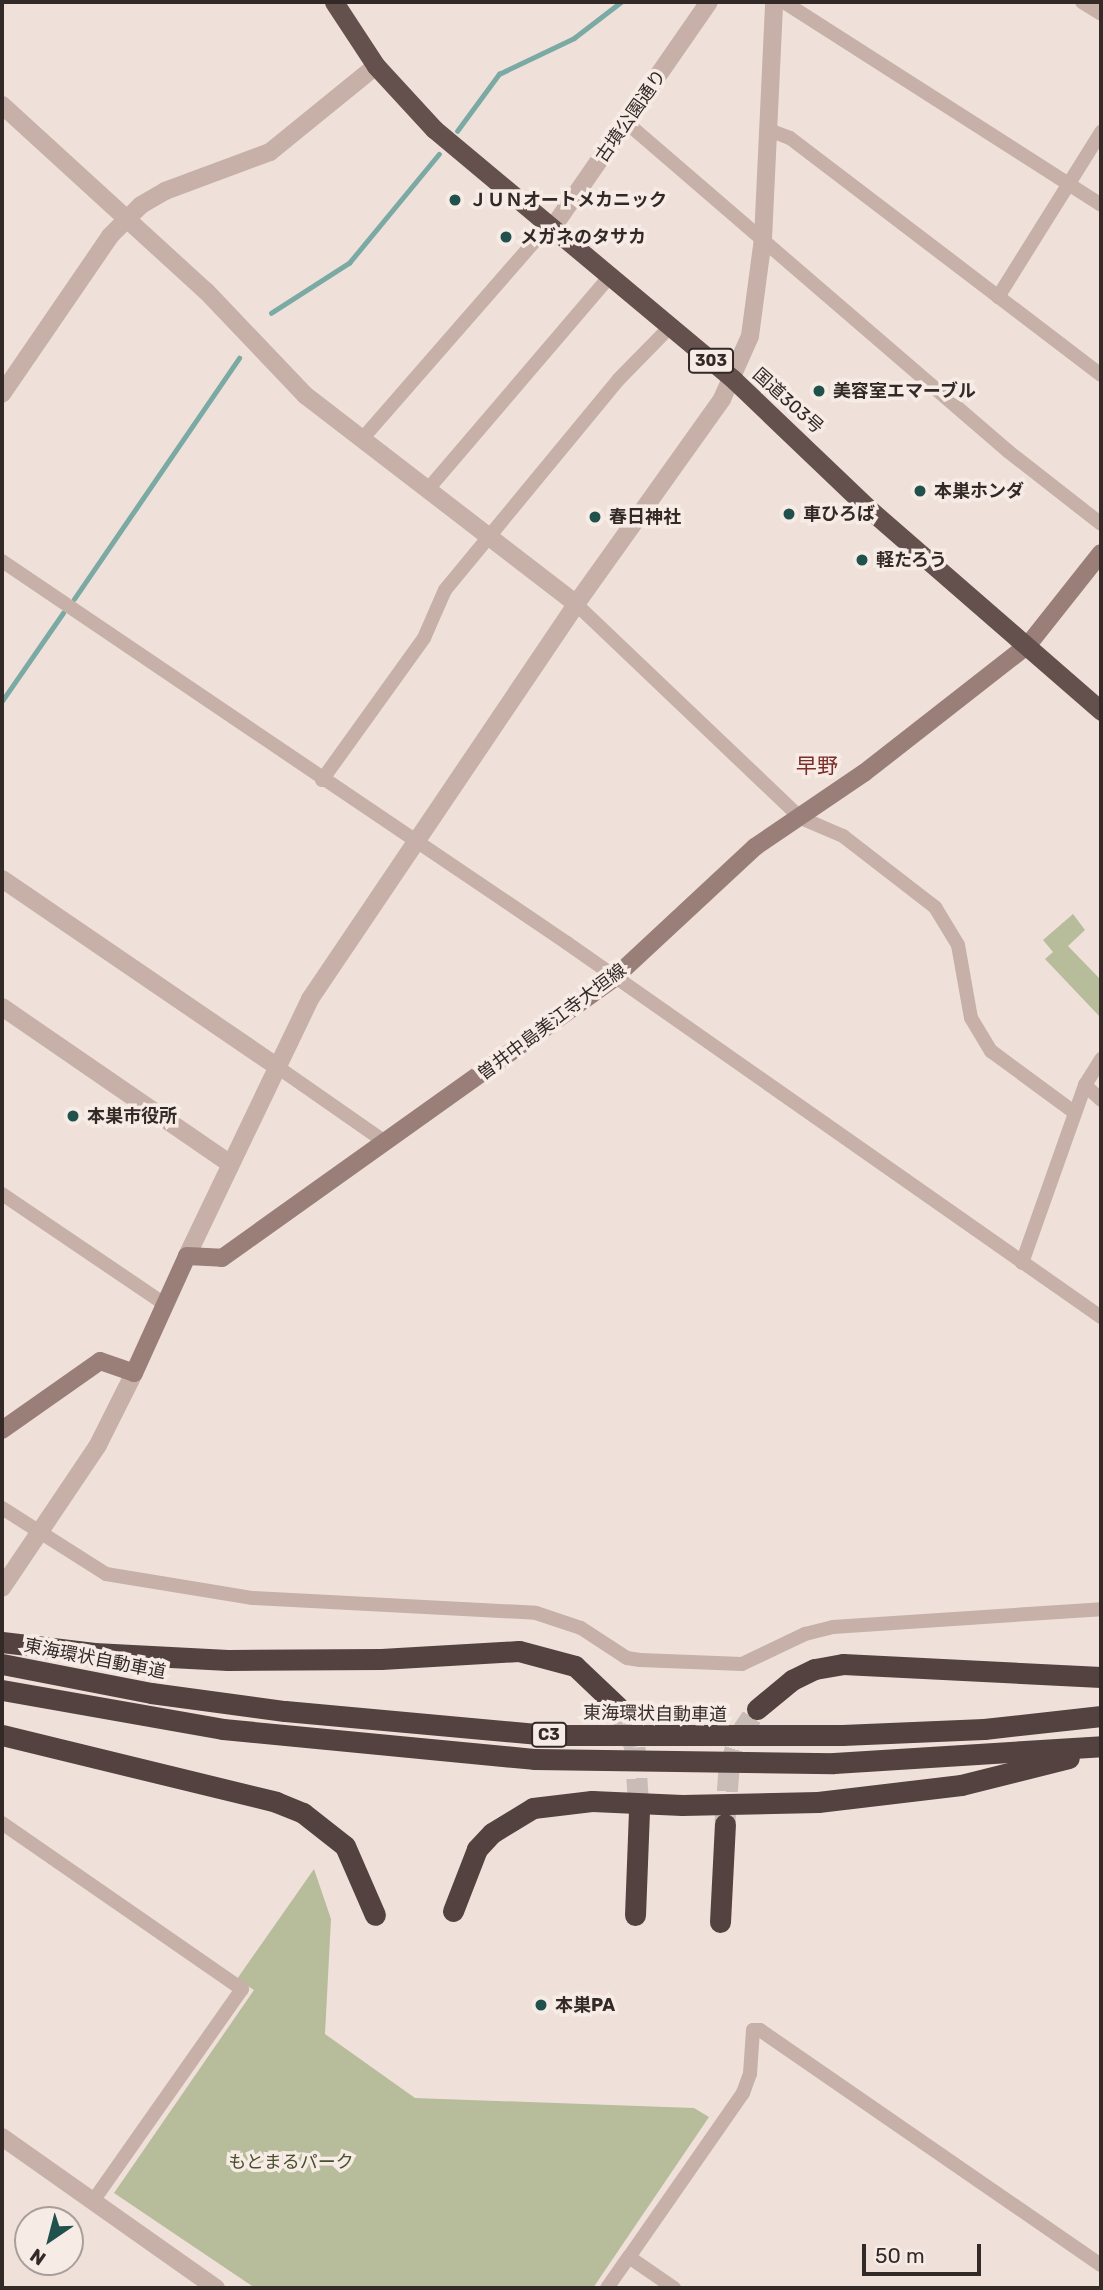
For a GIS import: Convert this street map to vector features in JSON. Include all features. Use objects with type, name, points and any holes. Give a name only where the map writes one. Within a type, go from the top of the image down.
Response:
[{"type":"highway","name":"国道303号","points":[[334,2],[376,66],[434,129],[549,228],[734,380],[869,509],[1101,711]]},
{"type":"highway","points":[[2,1642],[94,1653],[228,1660],[381,1659],[519,1651],[575,1666],[618,1707]]},
{"type":"highway","name":"東海環状自動車道","points":[[2,1664],[151,1693],[285,1711],[550,1735],[842,1735],[984,1729],[1101,1716]]},
{"type":"highway","points":[[757,1709],[792,1680],[815,1669],[842,1664],[1101,1677]]},
{"type":"highway","name":"C3","points":[[2,1690],[223,1729],[534,1759],[834,1763],[1101,1748]]},
{"type":"highway","points":[[2,1735],[276,1802],[303,1814],[345,1846],[375,1914]]},
{"type":"highway","points":[[453,1911],[477,1849],[492,1833],[533,1808],[592,1801],[745,1805],[860,1797],[961,1786],[1101,1748]]},
{"type":"highway","points":[[635,1915],[639,1813]]},
{"type":"highway","points":[[720,1922],[725,1824]]},
{"type":"main road","name":"曽井中島美江寺大垣線","points":[[187,1256],[222,1258],[613,979],[724,873],[801,818],[1028,645],[1101,553]]},
{"type":"main road","points":[[2,1430],[100,1361],[134,1373],[187,1256]]},
{"type":"street","name":"古墳公園通り","points":[[549,228],[627,123],[709,2]]},
{"type":"street","points":[[187,1256],[276,1066],[331,963],[576,604],[734,380],[750,336],[763,239],[774,2]]},
{"type":"street","points":[[784,2],[1101,205]]},
{"type":"street","points":[[1082,2],[1101,14]]},
{"type":"street","points":[[2,394],[110,236],[127,219],[164,191],[270,152],[376,66]]},
{"type":"street","points":[[2,105],[206,291],[280,372],[576,604],[801,818],[843,836],[935,907],[958,945],[971,1018],[990,1051],[1075,1113]]},
{"type":"street","points":[[627,123],[1009,452],[1101,524]]},
{"type":"street","points":[[769,130],[790,138],[1101,375]]},
{"type":"street","points":[[998,297],[1101,132]]},
{"type":"street","points":[[363,438],[549,228]]},
{"type":"street","points":[[429,488],[609,277]]},
{"type":"street","points":[[322,780],[424,638],[445,590],[619,379],[670,327]]},
{"type":"street","points":[[2,561],[322,780],[567,943],[613,979],[1101,1317]]},
{"type":"street","points":[[2,879],[385,1143]]},
{"type":"street","points":[[2,1007],[229,1163]]},
{"type":"street","points":[[1022,1263],[1085,1085],[1101,1059]]},
{"type":"street","points":[[1085,1085],[1101,1100]]},
{"type":"street","points":[[2,1194],[166,1305]]},
{"type":"street","points":[[2,1588],[98,1445],[134,1373]]},
{"type":"street","points":[[2,1508],[39,1534],[106,1574],[253,1598],[536,1613],[581,1628],[627,1658],[640,1660],[742,1664],[805,1634],[833,1627],[1101,1609]]},
{"type":"street","points":[[2,1823],[242,1989],[93,2201]]},
{"type":"street","points":[[607,2288],[743,2093],[750,2074],[753,2030],[760,2030],[1101,2265]]},
{"type":"street","points":[[2,2137],[216,2288]]},
{"type":"street","points":[[629,2257],[674,2288]]},
{"type":"green space","points":[[1073,914],[1085,930],[1068,946],[1101,980],[1101,1018],[1045,959],[1053,952],[1043,940]]},
{"type":"green space","name":"もとまるパーク","points":[[314,1869],[331,1919],[325,2034],[415,2098],[694,2108],[709,2117],[593,2288],[255,2288],[114,2193],[254,1990],[237,1979]]},
{"type":"waterway","points":[[457,131],[499,74],[574,38],[621,2]]},
{"type":"waterway","points":[[271,313],[349,263],[439,154]]},
{"type":"waterway","points":[[74,599],[239,358]]},
{"type":"waterway","points":[[2,701],[63,613]]},
{"type":"tunnel","points":[[618,1707],[635,1747],[639,1813]]},
{"type":"tunnel","points":[[725,1822],[729,1769],[740,1734],[757,1709]]},
{"type":"place","name":"ＪＵＮオートメカニック","points":[[455,200]]},
{"type":"place","name":"メガネのタサカ","points":[[506,237]]},
{"type":"place","name":"美容室エマーブル","points":[[819,391]]},
{"type":"place","name":"本巣ホンダ","points":[[920,491]]},
{"type":"place","name":"車ひろば","points":[[789,514]]},
{"type":"place","name":"春日神社","points":[[595,517]]},
{"type":"place","name":"軽たろう","points":[[862,560]]},
{"type":"place","name":"本巣市役所","points":[[73,1116]]},
{"type":"place","name":"本巣PA","points":[[541,2005]]},
{"type":"district","name":"早野","points":[[817,766]]}]
